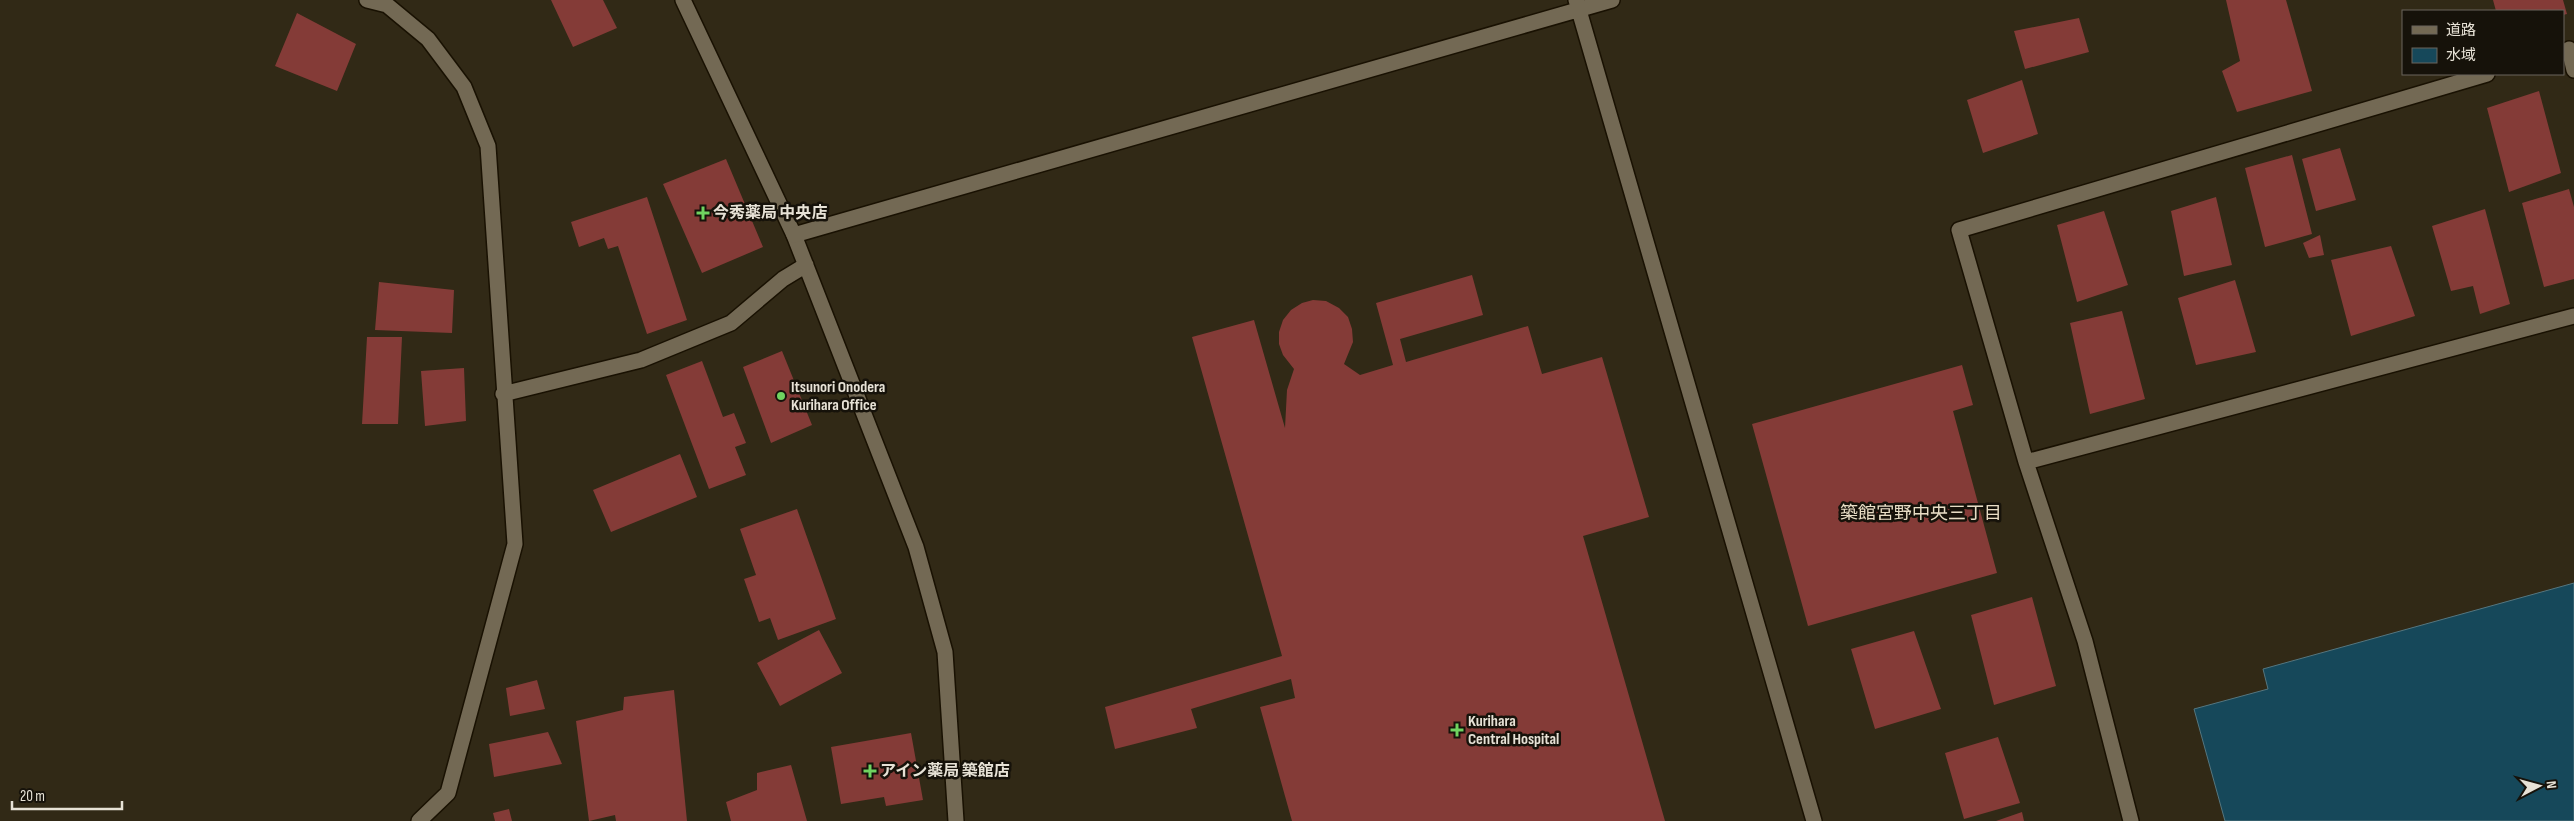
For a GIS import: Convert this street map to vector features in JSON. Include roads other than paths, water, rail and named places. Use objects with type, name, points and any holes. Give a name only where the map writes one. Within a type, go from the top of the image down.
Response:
[{"type":"street","points":[[367,0],[387,5],[428,39],[464,87],[488,146],[503,394],[515,544],[448,793],[418,821]]},
{"type":"street","points":[[683,0],[794,235],[916,547],[945,652],[956,821]]},
{"type":"street","points":[[794,235],[1577,5],[1612,0]]},
{"type":"street","points":[[1577,5],[1814,821]]},
{"type":"street","points":[[2568,49],[2574,70]]},
{"type":"street","points":[[2131,821],[2085,641],[2026,462],[1959,230],[2483,75]]},
{"type":"street","points":[[503,394],[641,360],[731,324],[784,279],[806,265]]},
{"type":"street","points":[[2026,462],[2574,316]]},
{"type":"water","points":[[2574,583],[2574,821],[2225,821],[2194,709],[2268,689],[2263,669]]},
{"type":"place","name":"今秀薬局 中央店","points":[[703,213]]},
{"type":"place","name":"Itsunori Onodera Kurihara Office","points":[[781,396]]},
{"type":"place","name":"Kurihara Central Hospital","points":[[1457,730]]},
{"type":"place","name":"アイン薬局 築館店","points":[[870,771]]},
{"type":"district","name":"築館宮野中央三丁目","points":[[1921,513]]}]
